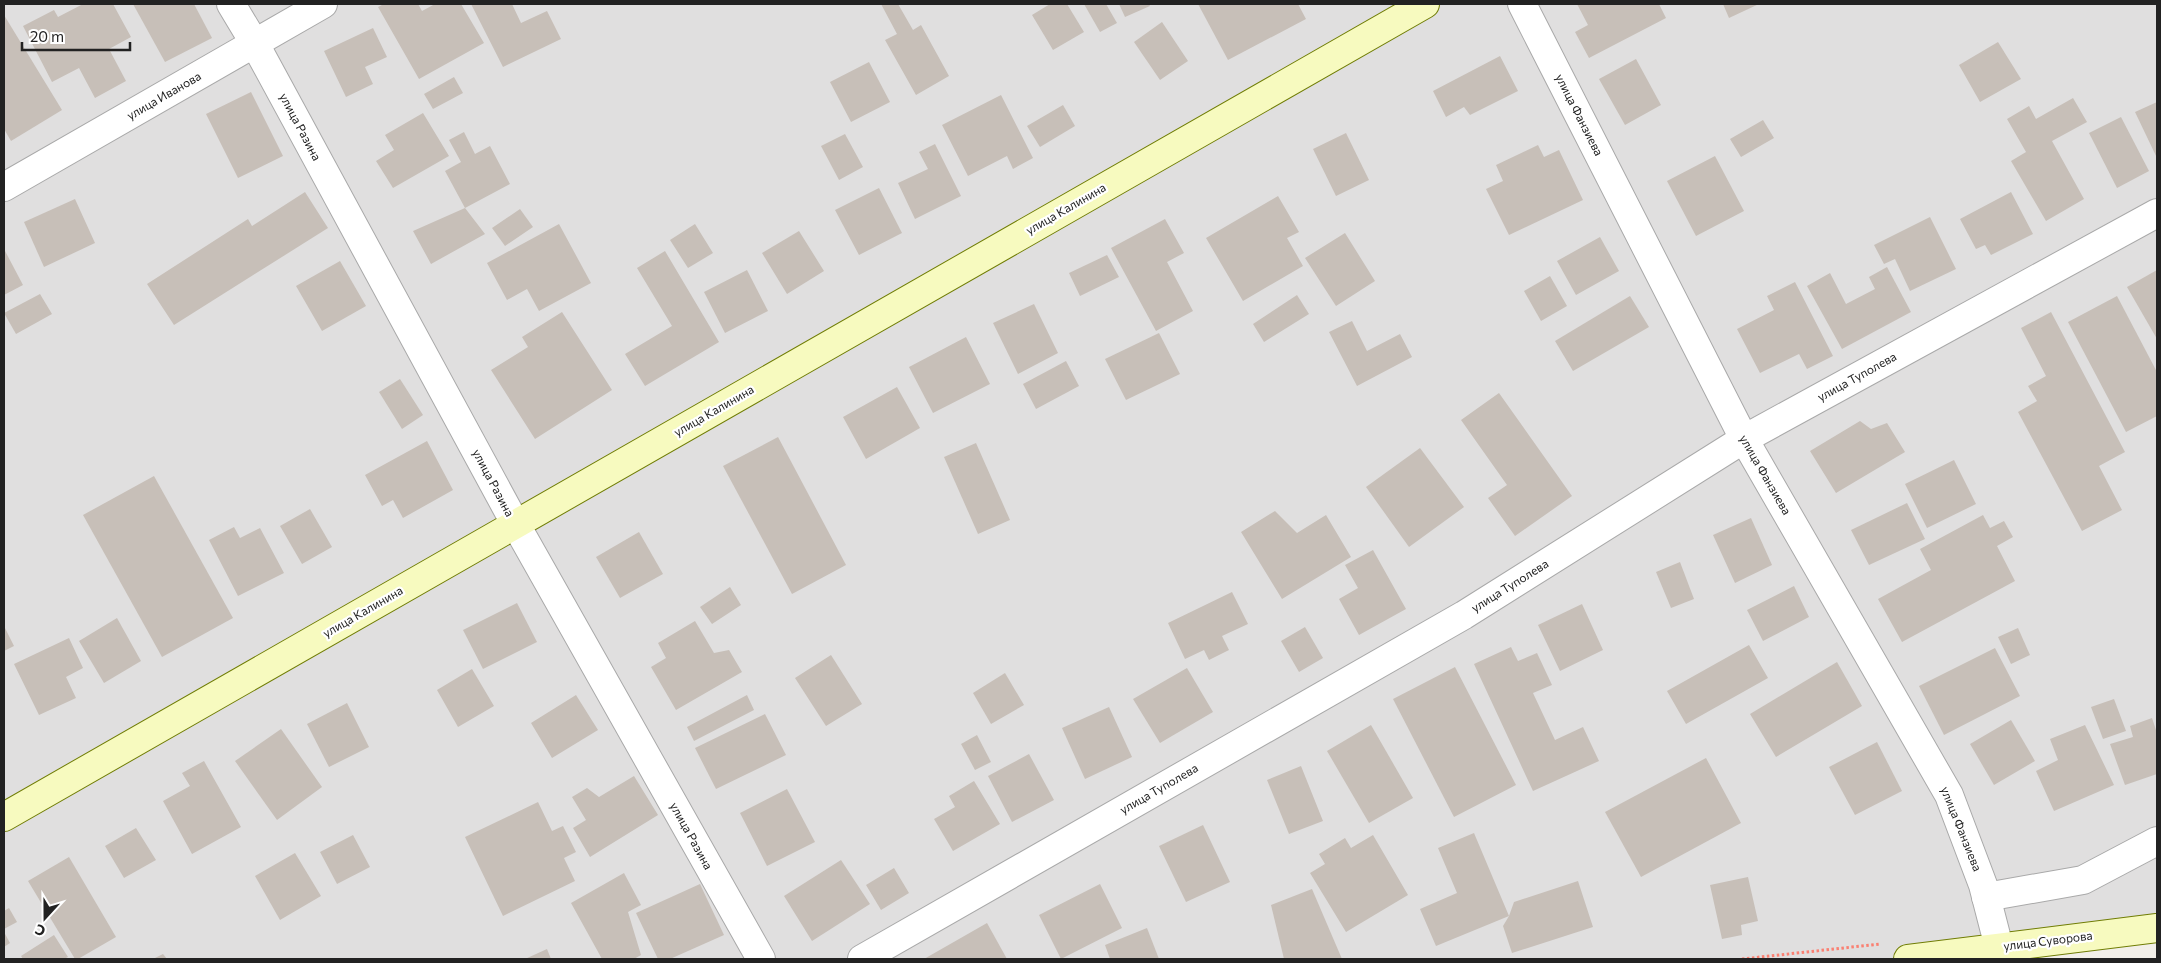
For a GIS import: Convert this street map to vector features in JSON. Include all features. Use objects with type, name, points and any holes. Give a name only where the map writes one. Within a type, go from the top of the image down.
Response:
[{"type":"street","name":"улица Разина","points":[[231,4],[255,44],[516,525],[761,959]]},
{"type":"street","name":"улица Иванова","points":[[4,187],[323,4]]},
{"type":"street","name":"улица Калинина","points":[[4,818],[1425,4]]},
{"type":"street","name":"улица Фанзиева","points":[[1522,4],[1744,439],[1949,794],[1986,897],[2000,947]]},
{"type":"street","name":"улица Туполева","points":[[862,959],[1464,615],[1744,439],[2157,213]]},
{"type":"street","points":[[1986,897],[2083,880],[2157,841]]},
{"type":"street","name":"улица Суворова","points":[[1908,959],[2157,928]]},
{"type":"shaded area","points":[[4,4],[2157,4],[2157,928],[1908,959],[4,959]]},
{"type":"building","points":[[83,4],[113,4],[131,37],[109,49],[126,81],[95,98],[79,68],[52,82],[23,26],[54,10],[58,17]]},
{"type":"building","points":[[133,4],[194,4],[212,38],[165,62]]},
{"type":"building","points":[[384,4],[418,4],[422,11],[435,4],[461,4],[484,43],[419,79],[378,7]]},
{"type":"building","points":[[471,4],[512,4],[521,23],[547,11],[561,39],[503,67]]},
{"type":"building","points":[[881,4],[898,4],[913,30],[921,25],[949,76],[916,95],[885,40],[897,34]]},
{"type":"building","points":[[1050,4],[1067,4],[1084,32],[1053,50],[1032,15]]},
{"type":"building","points":[[1084,4],[1106,4],[1117,23],[1100,32]]},
{"type":"building","points":[[1119,4],[1149,4],[1150,6],[1125,17]]},
{"type":"building","points":[[1198,4],[1298,4],[1306,19],[1228,60]]},
{"type":"building","points":[[1577,4],[1659,4],[1666,18],[1589,58],[1575,32],[1588,25]]},
{"type":"building","points":[[1723,4],[1759,4],[1729,18]]},
{"type":"building","points":[[4,15],[62,110],[11,141],[4,129]]},
{"type":"building","points":[[1162,22],[1188,61],[1160,80],[1134,42]]},
{"type":"building","points":[[373,28],[387,57],[365,67],[373,84],[346,97],[324,51]]},
{"type":"building","points":[[1998,42],[2021,79],[1980,102],[1959,65]]},
{"type":"building","points":[[1500,56],[1518,91],[1470,115],[1464,107],[1446,117],[1433,91]]},
{"type":"building","points":[[1636,59],[1661,105],[1625,125],[1599,79]]},
{"type":"building","points":[[869,62],[890,102],[851,122],[830,82]]},
{"type":"building","points":[[454,77],[463,93],[433,109],[424,94]]},
{"type":"building","points":[[251,92],[283,156],[238,178],[206,114]]},
{"type":"building","points":[[1001,95],[1033,158],[1013,169],[1007,156],[968,176],[942,125]]},
{"type":"building","points":[[2073,98],[2087,122],[2052,141],[2084,199],[2046,221],[2011,161],[2026,152],[2007,119],[2029,106],[2036,119]]},
{"type":"building","points":[[2157,102],[2157,158],[2135,112]]},
{"type":"building","points":[[1063,105],[1075,126],[1040,147],[1027,126]]},
{"type":"building","points":[[423,113],[449,156],[393,188],[376,161],[394,150],[385,135]]},
{"type":"building","points":[[2121,117],[2149,171],[2117,188],[2089,133]]},
{"type":"building","points":[[1763,120],[1774,138],[1741,157],[1730,139]]},
{"type":"building","points":[[464,132],[475,154],[490,146],[510,184],[465,208],[445,171],[461,162],[449,140]]},
{"type":"building","points":[[1346,133],[1369,180],[1336,196],[1313,149]]},
{"type":"building","points":[[845,134],[863,167],[839,180],[821,146]]},
{"type":"building","points":[[935,144],[961,196],[915,219],[898,183],[928,169],[919,152]]},
{"type":"building","points":[[1538,145],[1544,157],[1559,150],[1583,200],[1509,235],[1486,189],[1503,181],[1496,165]]},
{"type":"building","points":[[1715,156],[1744,211],[1696,236],[1667,181]]},
{"type":"building","points":[[879,188],[902,233],[859,255],[835,210]]},
{"type":"building","points":[[305,192],[328,228],[174,325],[147,284],[248,219],[252,226]]},
{"type":"building","points":[[2011,192],[2033,234],[1991,255],[1985,245],[1976,249],[1960,219]]},
{"type":"building","points":[[1278,196],[1299,232],[1287,238],[1303,266],[1243,301],[1206,238]]},
{"type":"building","points":[[75,199],[95,243],[44,267],[24,222]]},
{"type":"building","points":[[465,208],[485,234],[431,264],[413,231]]},
{"type":"building","points":[[520,209],[533,227],[505,246],[492,228]]},
{"type":"building","points":[[1930,217],[1956,269],[1910,291],[1895,259],[1884,264],[1874,245]]},
{"type":"building","points":[[1165,219],[1184,253],[1167,262],[1193,311],[1156,331],[1111,248]]},
{"type":"building","points":[[559,224],[591,283],[539,311],[527,289],[507,300],[487,263]]},
{"type":"building","points":[[695,224],[713,253],[688,268],[670,240]]},
{"type":"building","points":[[799,231],[824,271],[787,294],[762,253]]},
{"type":"building","points":[[1345,233],[1375,281],[1336,306],[1305,258]]},
{"type":"building","points":[[1600,237],[1619,271],[1576,295],[1557,261]]},
{"type":"building","points":[[4,249],[23,285],[4,295]]},
{"type":"building","points":[[665,251],[719,342],[645,386],[625,354],[672,326],[637,268]]},
{"type":"building","points":[[1107,255],[1119,277],[1080,296],[1069,273]]},
{"type":"building","points":[[340,261],[366,306],[322,331],[296,286]]},
{"type":"building","points":[[1887,267],[1911,312],[1842,349],[1807,286],[1830,273],[1846,304],[1875,289],[1869,277]]},
{"type":"building","points":[[747,270],[768,311],[725,333],[704,292]]},
{"type":"building","points":[[2157,270],[2157,339],[2127,287]]},
{"type":"building","points":[[1550,276],[1567,306],[1541,321],[1524,291]]},
{"type":"building","points":[[1795,282],[1833,356],[1807,369],[1799,354],[1760,373],[1737,329],[1774,310],[1767,296]]},
{"type":"building","points":[[40,294],[52,314],[16,334],[4,313]]},
{"type":"building","points":[[1297,295],[1309,314],[1264,342],[1253,324]]},
{"type":"building","points":[[1630,296],[1649,327],[1573,371],[1555,341]]},
{"type":"building","points":[[2117,296],[2157,372],[2157,416],[2126,432],[2068,322]]},
{"type":"building","points":[[1034,304],[1058,353],[1018,374],[993,323]]},
{"type":"building","points":[[562,312],[612,390],[535,439],[491,370],[528,347],[522,337]]},
{"type":"building","points":[[2051,312],[2125,452],[2099,466],[2122,510],[2082,531],[2018,412],[2037,401],[2028,386],[2046,376],[2021,328]]},
{"type":"building","points":[[1352,321],[1367,351],[1400,334],[1412,357],[1357,386],[1329,332]]},
{"type":"building","points":[[1159,333],[1180,374],[1126,400],[1105,359]]},
{"type":"building","points":[[966,337],[990,384],[933,413],[909,367]]},
{"type":"building","points":[[1066,361],[1079,386],[1036,409],[1023,384]]},
{"type":"building","points":[[400,379],[423,415],[402,429],[379,392]]},
{"type":"building","points":[[897,387],[920,428],[866,459],[843,417]]},
{"type":"building","points":[[1499,393],[1572,496],[1515,536],[1488,498],[1507,485],[1461,420]]},
{"type":"building","points":[[1860,421],[1871,429],[1887,423],[1905,452],[1836,493],[1810,451]]},
{"type":"building","points":[[778,437],[846,565],[792,594],[723,466]]},
{"type":"building","points":[[427,441],[453,490],[403,518],[393,500],[382,506],[365,475]]},
{"type":"building","points":[[976,443],[1010,520],[978,534],[944,457]]},
{"type":"building","points":[[1420,448],[1464,507],[1409,547],[1366,487]]},
{"type":"building","points":[[1954,460],[1976,504],[1927,528],[1905,484]]},
{"type":"building","points":[[154,476],[233,618],[162,657],[83,515]]},
{"type":"building","points":[[1907,503],[1925,539],[1869,565],[1851,530]]},
{"type":"building","points":[[310,509],[332,547],[302,564],[280,526]]},
{"type":"building","points":[[1275,511],[1297,533],[1326,515],[1351,557],[1282,599],[1241,532]]},
{"type":"building","points":[[1983,515],[1990,528],[2004,521],[2013,537],[1997,546],[2015,581],[1902,642],[1878,599],[1931,570],[1920,549]]},
{"type":"building","points":[[1751,518],[1772,565],[1735,583],[1713,535]]},
{"type":"building","points":[[234,527],[240,538],[260,528],[284,573],[238,596],[209,540]]},
{"type":"building","points":[[639,532],[663,574],[620,598],[596,557]]},
{"type":"building","points":[[1373,550],[1406,609],[1359,635],[1339,599],[1358,588],[1345,565]]},
{"type":"building","points":[[1680,562],[1694,599],[1671,608],[1656,572]]},
{"type":"building","points":[[1794,586],[1809,617],[1763,641],[1747,610]]},
{"type":"building","points":[[730,587],[741,605],[712,624],[700,607]]},
{"type":"building","points":[[1232,592],[1248,624],[1222,636],[1229,650],[1209,660],[1204,650],[1185,659],[1168,623]]},
{"type":"building","points":[[517,603],[537,642],[483,669],[463,630]]},
{"type":"building","points":[[1582,604],[1603,650],[1560,671],[1538,625]]},
{"type":"building","points":[[117,618],[141,661],[104,683],[79,641]]},
{"type":"building","points":[[695,621],[714,653],[729,650],[742,672],[676,710],[651,667],[666,658],[658,643]]},
{"type":"building","points":[[4,626],[14,646],[4,651]]},
{"type":"building","points":[[1305,627],[1323,658],[1299,672],[1281,641]]},
{"type":"building","points":[[2018,628],[2030,655],[2011,664],[1998,637]]},
{"type":"building","points":[[69,638],[83,668],[66,677],[76,698],[39,715],[14,664]]},
{"type":"building","points":[[1749,645],[1768,678],[1686,724],[1667,691]]},
{"type":"building","points":[[1511,647],[1518,661],[1537,653],[1552,685],[1533,693],[1555,740],[1583,727],[1599,761],[1533,791],[1474,664]]},
{"type":"building","points":[[1995,648],[2020,696],[1944,735],[1919,686]]},
{"type":"building","points":[[831,655],[862,704],[826,726],[795,678]]},
{"type":"building","points":[[1837,662],[1862,706],[1776,757],[1750,714]]},
{"type":"building","points":[[1455,667],[1516,785],[1454,817],[1393,699]]},
{"type":"building","points":[[1187,668],[1213,712],[1160,743],[1133,699]]},
{"type":"building","points":[[472,669],[494,706],[458,727],[437,690]]},
{"type":"building","points":[[1005,673],[1024,705],[991,724],[973,693]]},
{"type":"building","points":[[576,695],[598,730],[552,758],[531,723]]},
{"type":"building","points":[[747,695],[754,710],[694,741],[687,727]]},
{"type":"building","points":[[2114,699],[2126,731],[2103,739],[2091,707]]},
{"type":"building","points":[[347,703],[369,747],[329,767],[307,724]]},
{"type":"building","points":[[1109,707],[1132,757],[1085,779],[1062,728]]},
{"type":"building","points":[[765,714],[786,755],[716,789],[695,748]]},
{"type":"building","points":[[2152,718],[2157,733],[2157,774],[2125,785],[2110,744],[2133,737],[2130,726]]},
{"type":"building","points":[[2011,720],[2035,761],[1994,785],[1970,744]]},
{"type":"building","points":[[1371,725],[1413,798],[1369,823],[1327,751]]},
{"type":"building","points":[[2085,725],[2114,785],[2054,811],[2036,771],[2058,760],[2050,739]]},
{"type":"building","points":[[281,729],[322,787],[277,820],[235,761]]},
{"type":"building","points":[[977,735],[991,762],[975,770],[961,744]]},
{"type":"building","points":[[1877,742],[1902,791],[1855,815],[1829,767]]},
{"type":"building","points":[[1029,754],[1054,800],[1012,822],[988,776]]},
{"type":"building","points":[[1706,758],[1741,823],[1641,877],[1605,812]]},
{"type":"building","points":[[204,761],[241,827],[192,854],[163,801],[190,786],[182,773]]},
{"type":"building","points":[[1301,766],[1323,821],[1289,834],[1267,780]]},
{"type":"building","points":[[634,776],[658,815],[590,857],[573,828],[586,820],[572,797],[587,788],[599,797]]},
{"type":"building","points":[[974,781],[1000,824],[953,851],[934,819],[955,807],[949,796]]},
{"type":"building","points":[[787,789],[815,842],[767,866],[740,813]]},
{"type":"building","points":[[538,802],[552,831],[563,826],[576,852],[564,858],[575,881],[503,916],[465,837]]},
{"type":"building","points":[[1203,825],[1230,882],[1186,902],[1159,846]]},
{"type":"building","points":[[136,828],[156,860],[124,878],[105,846]]},
{"type":"building","points":[[1474,833],[1509,916],[1436,946],[1420,909],[1457,893],[1438,848]]},
{"type":"building","points":[[353,835],[370,867],[337,884],[320,852]]},
{"type":"building","points":[[1373,835],[1408,895],[1346,932],[1310,873],[1325,864],[1319,854],[1345,838],[1351,848]]},
{"type":"building","points":[[295,853],[321,896],[280,920],[255,876]]},
{"type":"building","points":[[69,857],[116,937],[78,959],[75,959],[28,881]]},
{"type":"building","points":[[841,860],[870,904],[812,941],[784,896]]},
{"type":"building","points":[[894,868],[909,893],[881,910],[866,885]]},
{"type":"building","points":[[624,873],[641,905],[628,912],[641,955],[634,959],[602,959],[571,903]]},
{"type":"building","points":[[1748,877],[1758,921],[1741,925],[1742,935],[1722,939],[1710,885]]},
{"type":"building","points":[[1578,881],[1593,927],[1512,953],[1503,926],[1514,902]]},
{"type":"building","points":[[700,884],[724,935],[670,959],[658,959],[636,913]]},
{"type":"building","points":[[1100,884],[1122,928],[1061,959],[1039,915]]},
{"type":"building","points":[[1312,889],[1342,959],[1284,959],[1271,905]]},
{"type":"building","points":[[9,908],[17,922],[4,929],[4,911]]},
{"type":"building","points":[[987,923],[1007,959],[924,959]]},
{"type":"building","points":[[1147,928],[1159,959],[1110,959],[1105,945]]},
{"type":"building","points":[[4,932],[10,943],[4,947]]},
{"type":"building","points":[[54,935],[68,957],[64,959],[23,959],[21,956]]},
{"type":"building","points":[[547,949],[551,959],[525,959]]},
{"type":"building","points":[[163,954],[167,959],[153,959]]}]
